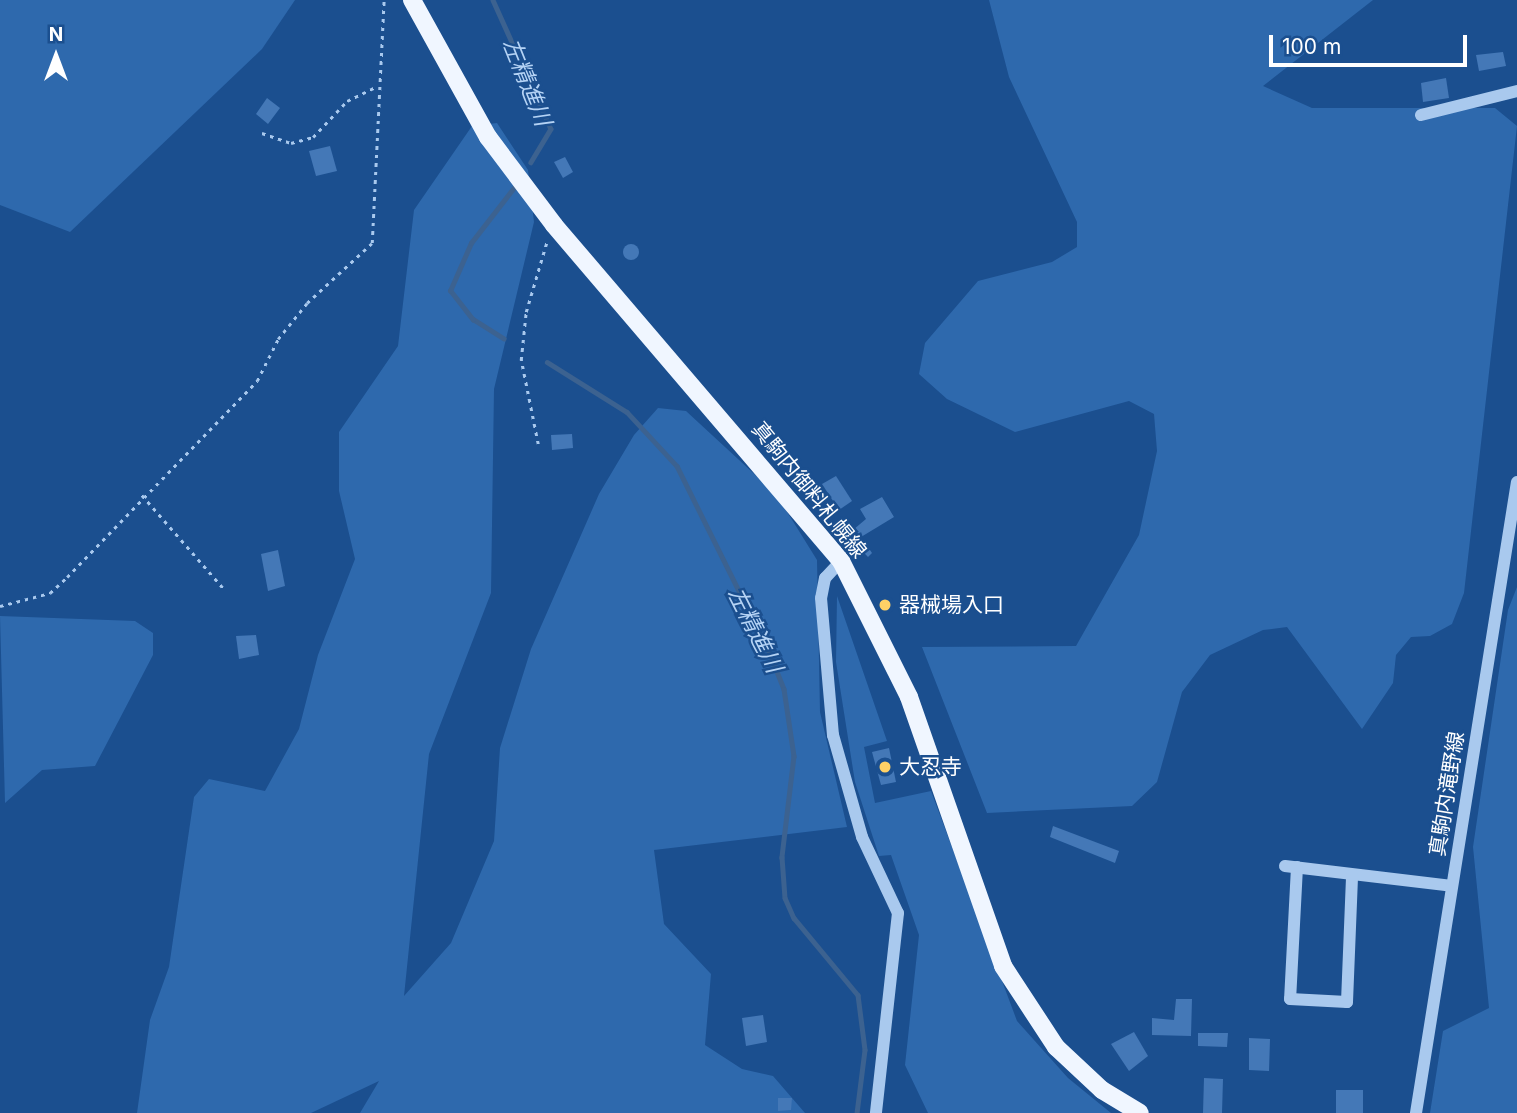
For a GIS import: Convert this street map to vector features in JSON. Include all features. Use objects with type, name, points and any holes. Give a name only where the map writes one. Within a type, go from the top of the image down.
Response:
[{"type":"main road","name":"真駒内御料札幌線","points":[[412,0],[488,136],[554,225],[841,561],[909,697],[1003,966],[1056,1047],[1102,1090],[1140,1113]]},
{"type":"street","points":[[1421,115],[1517,91]]},
{"type":"street","name":"真駒内滝野線","points":[[1416,1113],[1517,482]]},
{"type":"street","points":[[841,561],[825,578],[821,598],[833,735],[862,837],[898,913],[876,1113]]},
{"type":"street","points":[[1352,875],[1346,1002],[1290,999],[1291,866],[1452,886]]},
{"type":"path","points":[[0,606],[50,593],[142,495],[257,381],[278,339],[307,303],[372,243],[376,87],[384,0]]},
{"type":"path","points":[[262,133],[291,143],[313,137],[347,101],[376,87]]},
{"type":"path","points":[[538,444],[522,360],[529,300],[554,225]]},
{"type":"path","points":[[142,495],[223,588]]},
{"type":"shaded area","points":[[0,0],[295,0],[262,49],[70,232],[0,205]]},
{"type":"shaded area","points":[[989,0],[1373,0],[1263,86],[1312,108],[1495,108],[1517,126],[1464,593],[1452,624],[1430,636],[1411,637],[1396,655],[1393,683],[1362,729],[1287,627],[1263,630],[1210,655],[1182,692],[1157,782],[1132,806],[987,813],[922,647],[1076,646],[1139,535],[1157,451],[1154,414],[1129,401],[1015,432],[947,399],[919,374],[925,343],[978,281],[1052,262],[1077,247],[1077,222],[1009,77]]},
{"type":"shaded area","points":[[497,123],[528,170],[534,222],[494,389],[491,593],[429,754],[404,996],[451,943],[494,841],[500,748],[531,649],[599,494],[634,435],[658,408],[686,411],[776,494],[817,560],[820,712],[847,827],[654,850],[664,924],[711,974],[705,1045],[742,1069],[773,1076],[805,1113],[360,1113],[379,1081],[311,1113],[137,1113],[150,1020],[169,967],[194,797],[209,779],[265,791],[299,729],[318,655],[355,559],[339,491],[339,432],[398,346],[414,210],[472,126]]},
{"type":"shaded area","points":[[1517,587],[1517,1113],[1430,1113],[1443,1031],[1489,1008],[1473,847],[1508,610]]},
{"type":"shaded area","points":[[837,596],[887,741],[864,747],[875,803],[931,791],[1017,1021],[1068,1078],[1111,1113],[928,1113],[905,1065],[919,935],[891,855],[879,856],[855,782],[836,662]]},
{"type":"shaded area","points":[[0,616],[135,621],[153,633],[153,655],[95,766],[42,770],[5,803]]},
{"type":"building","points":[[1503,52],[1506,66],[1479,71],[1476,55]]},
{"type":"building","points":[[1446,78],[1449,98],[1423,102],[1421,83]]},
{"type":"building","points":[[267,98],[280,108],[268,124],[256,114]]},
{"type":"building","points":[[330,146],[337,171],[316,176],[309,151]]},
{"type":"building","points":[[565,157],[573,172],[563,178],[554,162]]},
{"type":"building","points":[[631,244],[637,246],[637,258],[631,260],[625,258],[623,252],[625,246]]},
{"type":"building","points":[[572,434],[573,448],[552,450],[551,435]]},
{"type":"building","points":[[836,476],[852,501],[839,510],[822,484]]},
{"type":"building","points":[[882,497],[894,517],[861,537],[872,553],[868,557],[847,535],[866,519],[860,509]]},
{"type":"building","points":[[278,550],[285,586],[268,591],[261,554]]},
{"type":"building","points":[[256,635],[259,655],[239,659],[236,636]]},
{"type":"building","name":"大忍寺","points":[[889,748],[896,782],[881,785],[872,752]]},
{"type":"building","points":[[1053,826],[1119,851],[1115,863],[1050,837]]},
{"type":"building","points":[[1176,999],[1192,999],[1191,1036],[1152,1035],[1152,1018],[1174,1020]]},
{"type":"building","points":[[763,1015],[767,1042],[746,1046],[742,1018]]},
{"type":"building","points":[[1134,1032],[1148,1056],[1129,1071],[1111,1044]]},
{"type":"building","points":[[1198,1033],[1228,1033],[1227,1047],[1198,1046]]},
{"type":"building","points":[[1249,1038],[1270,1039],[1269,1071],[1249,1070]]},
{"type":"building","points":[[1204,1078],[1223,1079],[1222,1113],[1203,1113]]},
{"type":"building","points":[[1336,1090],[1363,1090],[1363,1113],[1336,1113]]},
{"type":"building","points":[[778,1098],[792,1098],[791,1110],[778,1111]]},
{"type":"waterway","name":"左精進川","points":[[493,0],[551,129],[531,162]]},
{"type":"waterway","name":"左精進川","points":[[504,339],[473,320],[450,291],[471,243],[516,185]]},
{"type":"waterway","name":"左精進川","points":[[547,362],[627,412],[677,466],[768,649],[784,689],[794,756],[782,857],[785,898],[794,918],[858,995],[865,1050],[857,1113]]},
{"type":"place","name":"器械場入口","points":[[885,605]]},
{"type":"place","name":"大忍寺","points":[[885,767]]}]
